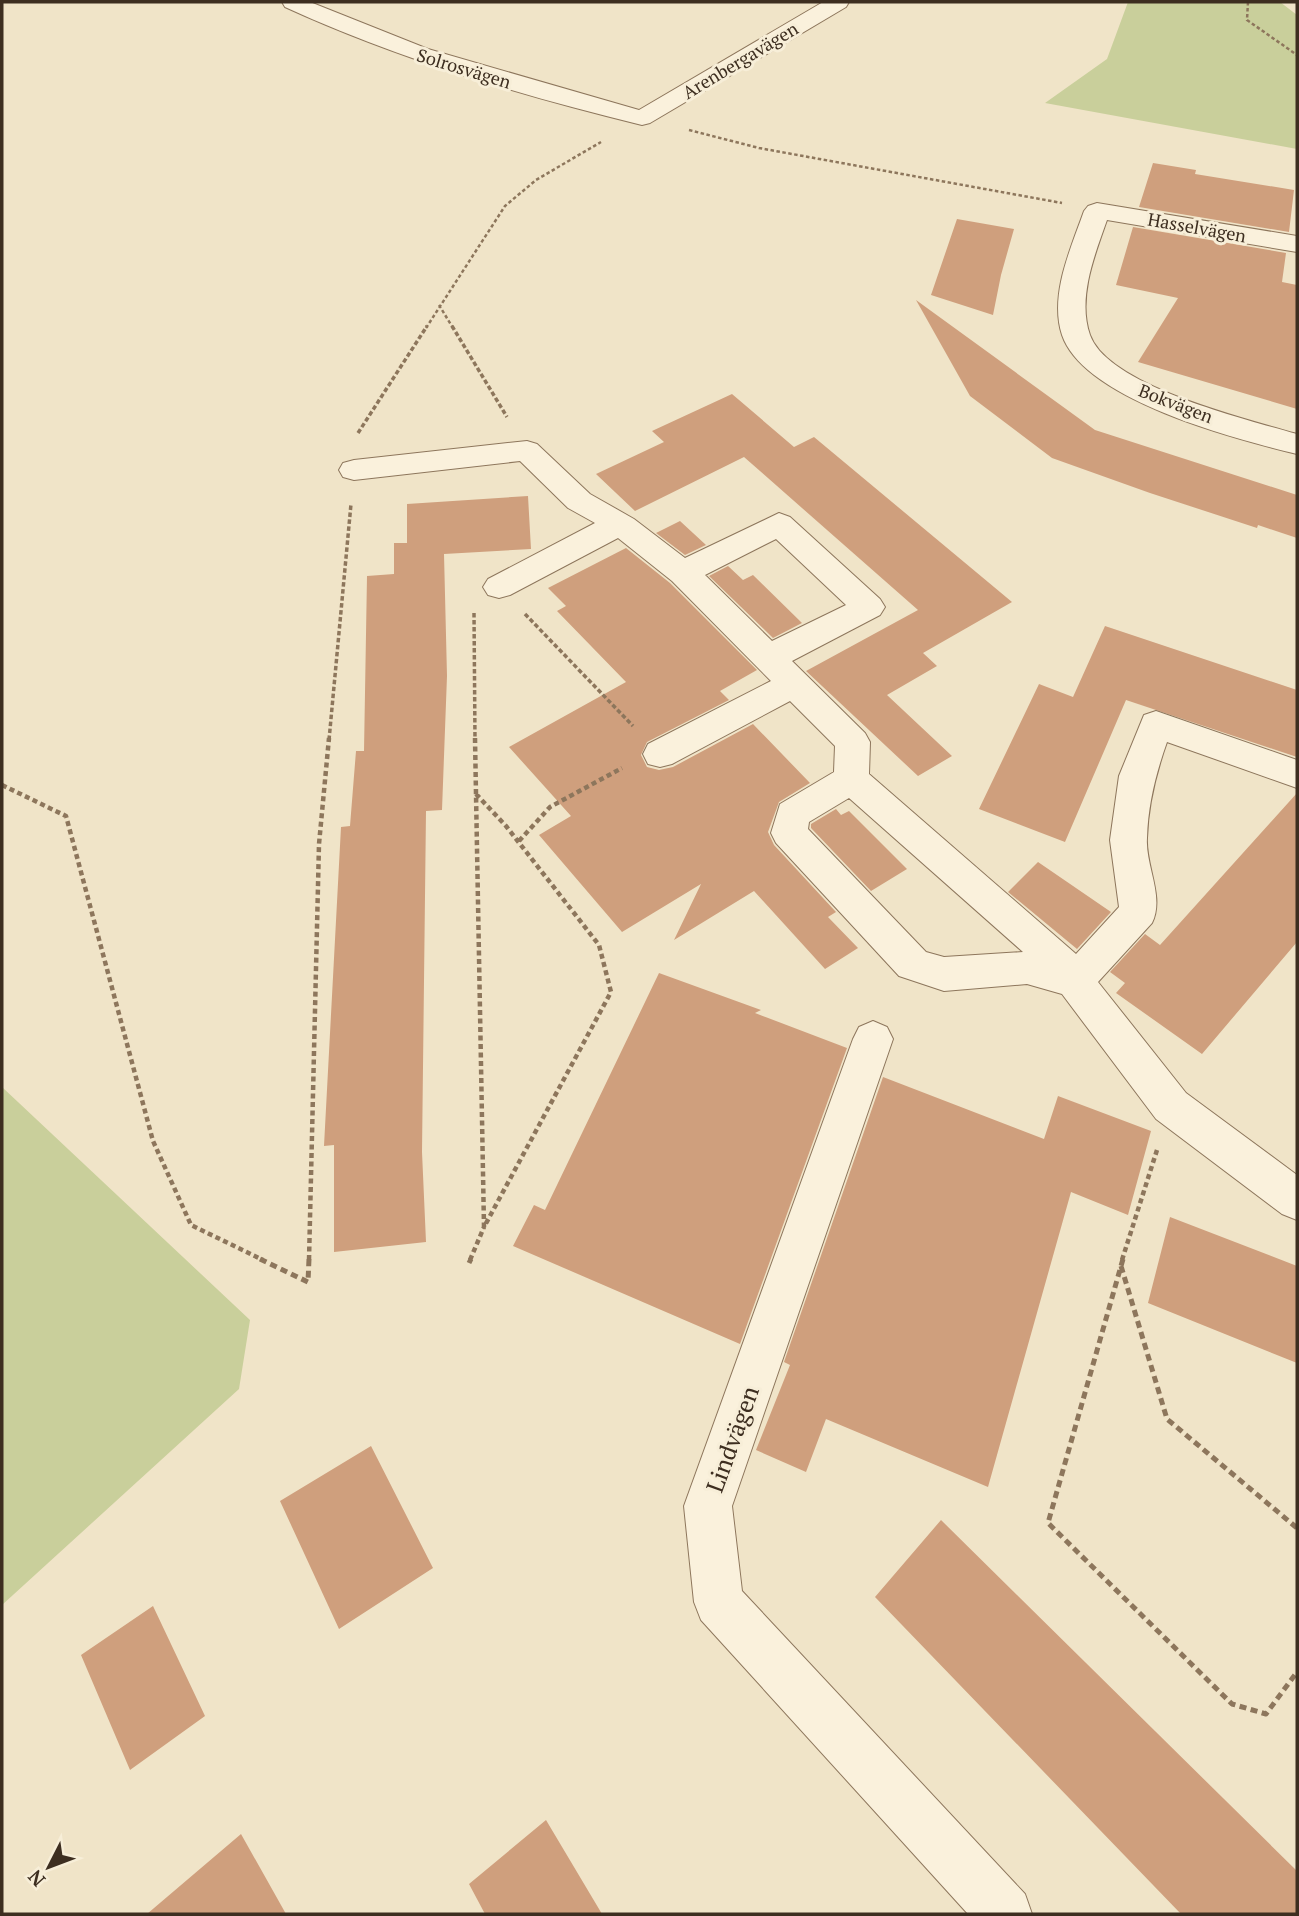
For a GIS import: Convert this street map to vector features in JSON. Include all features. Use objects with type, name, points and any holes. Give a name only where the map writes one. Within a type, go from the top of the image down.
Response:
[{"type":"street","name":"Solrosvägen","points":[[292,2],[407,51],[522,86],[642,118]]},
{"type":"street","name":"Arenbergavägen","points":[[642,118],[838,2]]},
{"type":"street","name":"Hasselvägen","points":[[1097,211],[1297,244]]},
{"type":"street","name":"Bokvägen","points":[[1097,211],[1078,264],[1073,309],[1076,337],[1086,353],[1105,371],[1166,403],[1297,444]]},
{"type":"street","points":[[354,470],[527,451],[579,501],[619,524],[683,573],[770,657],[853,742],[851,779]]},
{"type":"street","points":[[486,594],[619,524]]},
{"type":"street","points":[[683,573],[779,524],[869,607],[770,657]]},
{"type":"street","points":[[660,754],[795,683]]},
{"type":"street","points":[[1074,981],[1139,912],[1128,839],[1137,776],[1156,724],[1297,774]]},
{"type":"street","points":[[851,779],[793,814],[789,833],[913,964],[944,974],[1027,968],[1074,981]]},
{"type":"street","points":[[851,779],[1056,957],[1171,1106],[1297,1200]]},
{"type":"street","name":"Lindvägen","points":[[873,1039],[708,1506],[719,1602],[1005,1914]]},
{"type":"path","points":[[1248,2],[1247,20],[1297,55]]},
{"type":"path","points":[[2,785],[66,816],[153,1142],[191,1225],[308,1282],[319,844],[357,434],[505,206],[536,180],[642,118],[759,148],[1097,211]]},
{"type":"path","points":[[439,305],[527,451]]},
{"type":"path","points":[[486,594],[660,754],[622,768],[550,807],[519,841]]},
{"type":"path","points":[[484,1227],[476,794],[486,594]]},
{"type":"path","points":[[469,1263],[484,1227],[519,1170],[557,1091],[611,992],[599,945],[519,841],[476,794]]},
{"type":"path","points":[[1171,1106],[1121,1265],[1048,1523],[1232,1704],[1266,1714],[1297,1672]]},
{"type":"path","points":[[1121,1265],[1167,1419],[1297,1528]]},
{"type":"green space","points":[[1128,2],[1280,2],[1297,15],[1297,149],[1045,103],[1107,59]]},
{"type":"green space","points":[[2,1087],[250,1320],[239,1389],[2,1605]]},
{"type":"building","points":[[1153,163],[1196,170],[1195,174],[1294,190],[1289,232],[1139,207]]},
{"type":"building","points":[[957,219],[1014,229],[993,315],[931,295]]},
{"type":"building","points":[[1133,227],[1286,253],[1282,282],[1297,285],[1297,409],[1138,362],[1178,298],[1116,285]]},
{"type":"building","points":[[916,300],[1095,430],[1297,495],[1297,538],[1258,525],[1257,528],[1052,458],[970,396]]},
{"type":"building","points":[[732,394],[794,447],[814,437],[1012,602],[923,653],[937,666],[887,695],[952,756],[918,776],[806,671],[918,610],[744,457],[635,511],[596,474],[664,442],[652,431]]},
{"type":"building","points":[[528,496],[531,549],[444,554],[447,676],[442,810],[426,811],[422,1152],[426,1242],[334,1252],[334,1145],[324,1146],[341,827],[350,826],[356,751],[364,751],[367,576],[394,574],[394,543],[407,543],[407,504]]},
{"type":"building","points":[[680,521],[706,545],[685,555],[656,533]]},
{"type":"building","points":[[626,548],[670,583],[757,670],[720,691],[729,700],[647,742],[641,755],[647,767],[659,770],[673,767],[753,724],[810,783],[779,802],[768,832],[774,845],[836,912],[828,917],[858,948],[825,969],[754,891],[674,940],[701,884],[622,932],[539,835],[571,816],[509,747],[626,682],[557,611],[566,606],[548,588]]},
{"type":"building","points":[[728,566],[743,580],[753,575],[802,623],[773,638],[709,576]]},
{"type":"building","points":[[1105,626],[1297,690],[1297,757],[1126,700],[1065,842],[979,809],[1039,684],[1073,697]]},
{"type":"building","points":[[1297,793],[1297,942],[1202,1054],[1116,993],[1125,983],[1110,972],[1145,934],[1160,945]]},
{"type":"building","points":[[836,809],[841,815],[849,811],[907,869],[871,891],[811,828],[811,824]]},
{"type":"building","points":[[1038,862],[1111,912],[1077,949],[1008,892]]},
{"type":"building","points":[[659,973],[761,1010],[755,1013],[847,1048],[740,1344],[513,1246],[534,1205],[545,1210]]},
{"type":"building","points":[[883,1077],[1044,1139],[1058,1096],[1151,1131],[1128,1215],[1071,1192],[988,1487],[826,1419],[806,1472],[756,1450],[790,1365],[784,1362]]},
{"type":"building","points":[[1170,1217],[1297,1266],[1297,1363],[1148,1303]]},
{"type":"building","points":[[371,1446],[433,1568],[339,1629],[280,1501]]},
{"type":"building","points":[[941,1520],[1297,1871],[1297,1914],[1181,1914],[875,1597]]},
{"type":"building","points":[[153,1606],[205,1716],[130,1770],[81,1655]]},
{"type":"building","points":[[546,1820],[602,1914],[485,1914],[469,1884]]},
{"type":"building","points":[[241,1834],[286,1914],[147,1914]]}]
